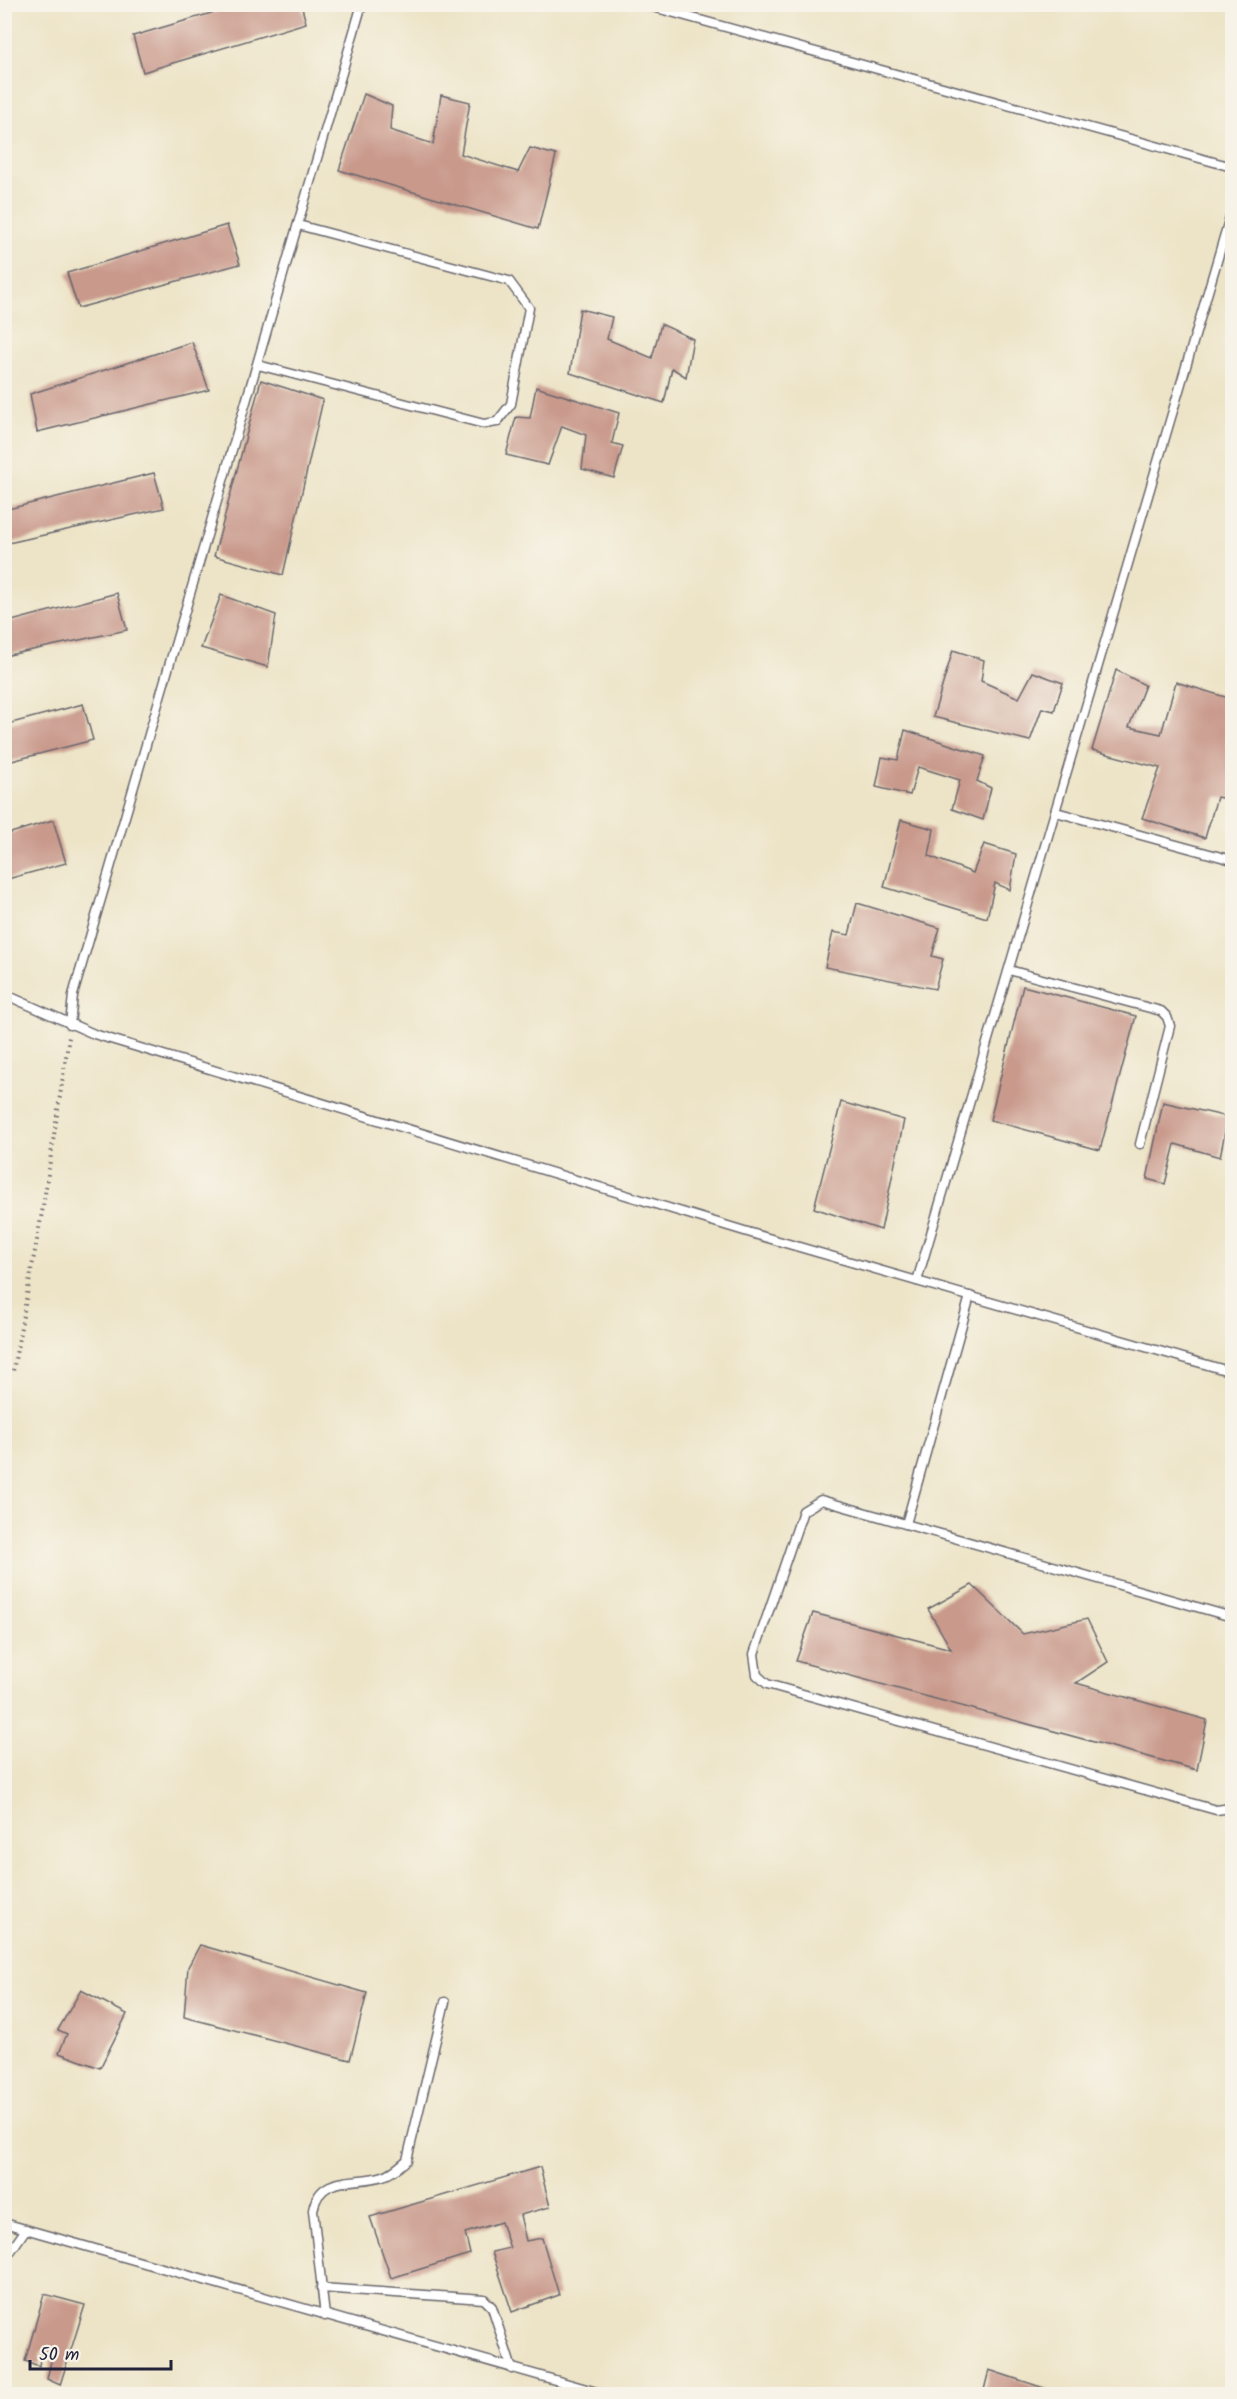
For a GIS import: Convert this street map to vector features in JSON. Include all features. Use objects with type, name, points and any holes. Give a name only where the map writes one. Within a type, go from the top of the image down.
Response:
[{"type":"lane","points":[[4,16],[8,4]]},
{"type":"lane","points":[[70,1024],[73,994],[362,4]]},
{"type":"lane","points":[[642,4],[1233,168]]},
{"type":"lane","points":[[917,1281],[1233,210]]},
{"type":"lane","points":[[258,365],[484,424],[497,422],[511,404],[529,308],[509,281],[298,225]]},
{"type":"lane","points":[[1056,812],[1233,860]]},
{"type":"lane","points":[[1009,970],[1161,1011],[1167,1017],[1170,1026],[1140,1144]]},
{"type":"lane","points":[[4,994],[70,1024],[150,1051],[917,1281],[1233,1372]]},
{"type":"lane","points":[[906,1524],[970,1296]]},
{"type":"lane","points":[[1233,1617],[821,1500],[803,1511],[754,1654],[757,1675],[767,1684],[1216,1810],[1233,1808]]},
{"type":"lane","points":[[325,2316],[313,2210],[315,2197],[324,2189],[337,2183],[383,2176],[407,2160],[445,2002]]},
{"type":"lane","points":[[4,2223],[593,2393],[604,2394]]},
{"type":"lane","points":[[4,2261],[26,2229]]},
{"type":"lane","points":[[321,2288],[484,2299],[492,2307],[512,2369]]},
{"type":"path","points":[[4,1378],[13,1371],[43,1207],[70,1024]]},
{"type":"building","points":[[242,4],[301,4],[306,23],[143,72],[133,36]]},
{"type":"building","points":[[364,94],[392,106],[390,130],[433,144],[441,95],[470,102],[461,154],[518,172],[530,148],[556,155],[538,229],[339,170]]},
{"type":"building","points":[[227,225],[240,264],[78,308],[67,273]]},
{"type":"building","points":[[580,309],[612,317],[607,339],[652,358],[661,324],[693,339],[686,377],[672,368],[664,403],[570,373]]},
{"type":"building","points":[[192,342],[209,390],[37,432],[30,394]]},
{"type":"building","points":[[261,380],[323,400],[283,575],[214,556]]},
{"type":"building","points":[[536,387],[619,413],[612,443],[623,446],[614,478],[582,469],[586,435],[562,426],[548,465],[506,455],[516,417],[530,418]]},
{"type":"building","points":[[154,473],[164,508],[4,544],[4,510]]},
{"type":"building","points":[[117,593],[127,630],[4,656],[4,623]]},
{"type":"building","points":[[221,595],[276,615],[268,667],[201,648]]},
{"type":"building","points":[[953,650],[984,660],[981,681],[1019,698],[1033,672],[1063,683],[1054,711],[1042,708],[1030,741],[933,717]]},
{"type":"building","points":[[1116,670],[1145,685],[1129,727],[1161,734],[1176,682],[1232,699],[1232,800],[1217,797],[1205,838],[1142,818],[1160,768],[1092,750]]},
{"type":"building","points":[[83,704],[93,740],[4,763],[4,725]]},
{"type":"building","points":[[905,730],[985,756],[977,781],[991,788],[983,820],[952,809],[960,780],[918,767],[910,795],[876,787],[882,757],[898,760]]},
{"type":"building","points":[[53,820],[66,863],[4,880],[4,835]]},
{"type":"building","points":[[901,820],[934,829],[929,856],[973,873],[984,844],[1016,854],[1010,890],[995,883],[987,918],[884,887]]},
{"type":"building","points":[[857,903],[940,928],[932,956],[943,959],[935,989],[825,967],[833,932],[849,935]]},
{"type":"building","points":[[1023,986],[1136,1016],[1100,1150],[990,1120]]},
{"type":"building","points":[[841,1102],[904,1120],[881,1230],[814,1208]]},
{"type":"building","points":[[1163,1102],[1228,1117],[1220,1157],[1175,1144],[1165,1184],[1147,1179]]},
{"type":"building","points":[[972,1585],[1023,1634],[1087,1619],[1108,1662],[1076,1683],[1207,1720],[1197,1770],[796,1661],[813,1613],[951,1649],[928,1609]]},
{"type":"building","points":[[200,1945],[367,1993],[350,2060],[184,2017],[188,1967]]},
{"type":"building","points":[[81,1990],[127,2014],[100,2068],[59,2053],[67,2034],[58,2030]]},
{"type":"building","points":[[540,2167],[550,2207],[520,2215],[526,2241],[542,2238],[559,2295],[512,2312],[492,2252],[510,2248],[501,2222],[465,2233],[470,2254],[391,2278],[370,2217]]},
{"type":"building","points":[[44,2294],[85,2305],[60,2385],[47,2379],[52,2357],[41,2351],[39,2366],[25,2361]]},
{"type":"building","points":[[989,2370],[1062,2394],[983,2394]]}]
